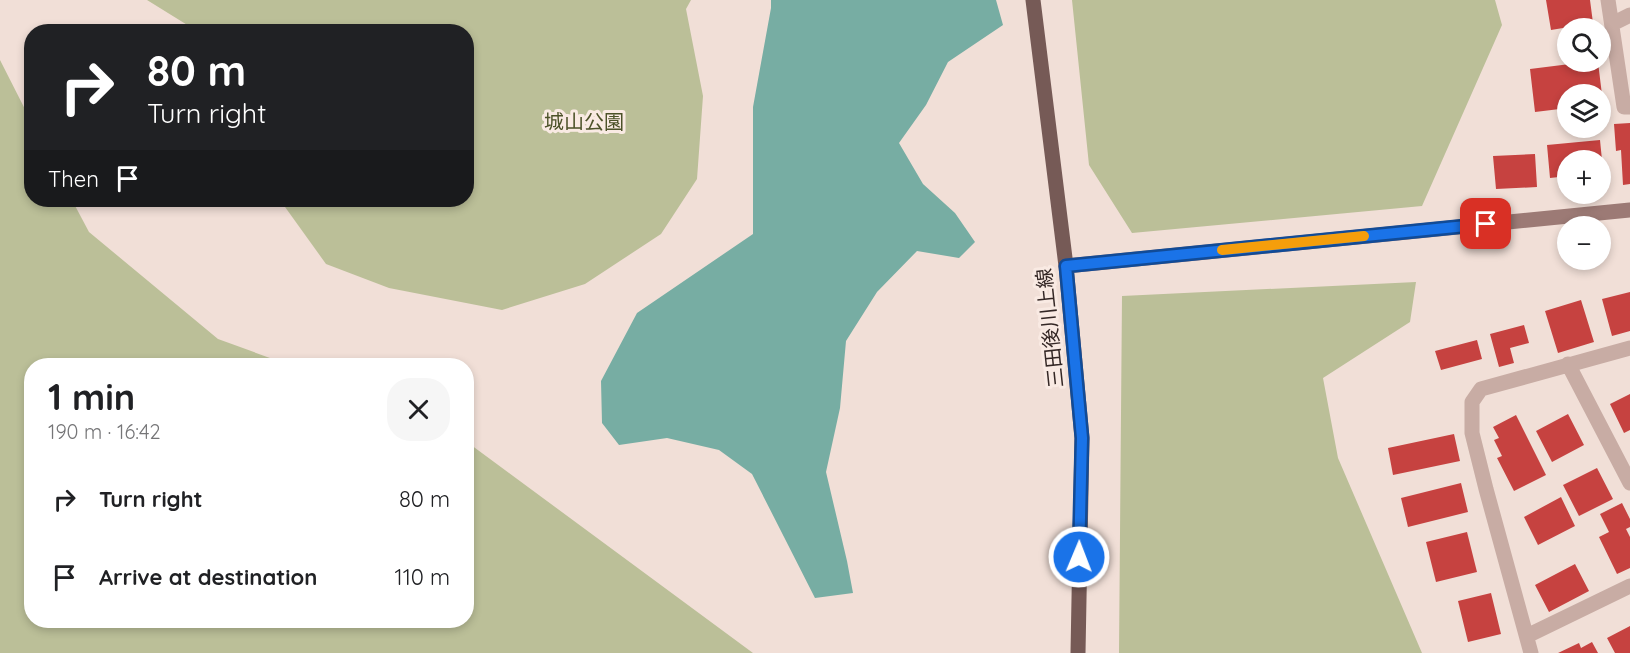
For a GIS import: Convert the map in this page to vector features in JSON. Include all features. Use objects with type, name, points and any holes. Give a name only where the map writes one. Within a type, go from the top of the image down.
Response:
[{"type":"main road","name":"三田後川上線","points":[[1032,0],[1066,266],[1082,438],[1078,653]]},
{"type":"street","points":[[1608,0],[1624,107],[1630,107]]},
{"type":"street","points":[[1612,24],[1630,15]]},
{"type":"street","points":[[1066,266],[1630,210]]},
{"type":"street","points":[[1531,653],[1472,433],[1472,402],[1482,389],[1630,348]]},
{"type":"street","points":[[1568,364],[1630,483]]},
{"type":"street","points":[[1527,636],[1630,586]]},
{"type":"green space","name":"城山公園","points":[[147,0],[691,0],[686,9],[703,96],[697,179],[661,234],[585,284],[502,310],[389,288],[326,264],[285,207],[474,207],[474,24],[186,24]]},
{"type":"green space","points":[[1072,0],[1495,0],[1502,25],[1422,206],[1132,233],[1089,165]]},
{"type":"green space","points":[[0,60],[24,107],[24,207],[76,207],[89,232],[218,339],[270,358],[24,358],[24,628],[474,628],[474,447],[753,653],[0,653]]},
{"type":"green space","points":[[1416,282],[1410,322],[1323,378],[1338,458],[1422,653],[1119,653],[1122,296]]},
{"type":"water","points":[[771,0],[996,0],[1003,25],[948,62],[926,105],[899,143],[923,184],[955,213],[975,242],[959,258],[917,251],[877,292],[846,341],[840,408],[826,472],[853,593],[815,598],[752,474],[719,450],[667,438],[619,445],[602,423],[601,381],[637,313],[753,234],[753,107]]},
{"type":"building","points":[[1546,0],[1590,0],[1592,18],[1557,18],[1557,29],[1551,30]]},
{"type":"building","points":[[1557,66],[1557,72],[1599,72],[1601,84],[1557,84],[1557,109],[1535,112],[1530,69]]},
{"type":"building","points":[[1630,123],[1630,184],[1623,185],[1621,150],[1616,151],[1614,124]]},
{"type":"building","points":[[1600,140],[1601,150],[1557,150],[1557,177],[1550,178],[1547,145]]},
{"type":"building","points":[[1535,154],[1537,187],[1496,189],[1493,156]]},
{"type":"building","points":[[1630,292],[1630,331],[1612,336],[1602,299]]},
{"type":"building","points":[[1581,300],[1594,342],[1558,353],[1545,311]]},
{"type":"building","points":[[1524,325],[1529,343],[1510,348],[1514,363],[1499,367],[1490,334]]},
{"type":"building","points":[[1477,340],[1482,359],[1441,370],[1435,351]]},
{"type":"building","points":[[1630,394],[1630,430],[1624,433],[1610,404]]},
{"type":"building","points":[[1568,414],[1584,445],[1552,462],[1536,431]]},
{"type":"building","points":[[1516,415],[1546,475],[1514,491],[1497,458],[1502,456],[1494,440],[1499,438],[1493,427]]},
{"type":"building","points":[[1454,434],[1460,461],[1393,475],[1388,448]]},
{"type":"building","points":[[1597,468],[1613,499],[1579,516],[1563,485]]},
{"type":"building","points":[[1461,483],[1468,512],[1408,527],[1401,498]]},
{"type":"building","points":[[1561,497],[1575,526],[1538,545],[1524,517]]},
{"type":"building","points":[[1622,503],[1630,519],[1630,527],[1626,529],[1630,537],[1630,568],[1617,574],[1599,537],[1609,532],[1600,514]]},
{"type":"building","points":[[1467,532],[1477,572],[1436,582],[1426,542]]},
{"type":"building","points":[[1575,564],[1589,591],[1549,612],[1535,585]]},
{"type":"building","points":[[1491,593],[1501,634],[1468,642],[1458,601]]},
{"type":"building","points":[[1630,626],[1630,653],[1615,653],[1607,638]]},
{"type":"building","points":[[1592,642],[1598,653],[1558,653],[1579,643],[1581,648]]},
{"type":"slow traffic","points":[[1222,250],[1364,236]]},
{"type":"route","points":[[1079,557],[1082,438],[1066,266],[1486,224]]}]
